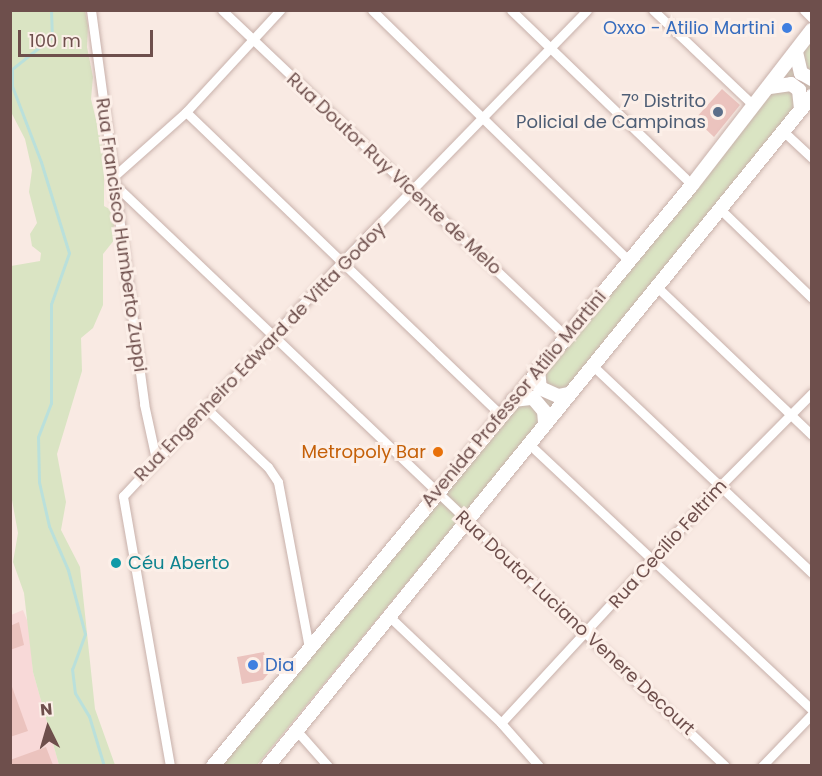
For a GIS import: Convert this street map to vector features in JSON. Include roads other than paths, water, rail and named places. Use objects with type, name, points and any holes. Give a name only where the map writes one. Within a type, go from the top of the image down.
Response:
[{"type":"main road","name":"Avenida Professor Atílio Martini","points":[[213,765],[692,185],[812,30]]},
{"type":"main road","points":[[796,52],[801,73],[812,79]]},
{"type":"main road","points":[[770,87],[791,84],[799,90],[801,108]]},
{"type":"main road","name":"Avenida Professor Atílio Martini","points":[[267,765],[297,731],[655,285],[812,96]]},
{"type":"main road","points":[[538,370],[540,388],[558,396],[568,394]]},
{"type":"main road","points":[[513,400],[532,398],[544,411],[545,422]]},
{"type":"street","name":"Rua Francisco Humberto Zuppi","points":[[91,10],[112,180],[144,404],[156,459]]},
{"type":"street","name":"Rua Doutor Ruy Vicente de Melo","points":[[222,10],[566,337]]},
{"type":"street","points":[[112,180],[186,112],[280,10]]},
{"type":"street","points":[[372,10],[629,261]]},
{"type":"street","points":[[511,10],[692,185]]},
{"type":"street","name":"Rua Engenheiro Edward de Vitta Godoy","points":[[170,765],[123,496],[156,459],[207,409],[342,262],[413,192],[587,10]]},
{"type":"street","points":[[653,10],[754,106]]},
{"type":"street","points":[[804,10],[812,18]]},
{"type":"street","points":[[186,112],[501,415]]},
{"type":"street","points":[[783,131],[812,158]]},
{"type":"street","name":"Rua Doutor Luciano Venere Decourt","points":[[112,180],[436,493],[725,765]]},
{"type":"street","points":[[719,208],[812,298]]},
{"type":"street","points":[[655,285],[812,435]]},
{"type":"street","points":[[591,364],[812,573]]},
{"type":"street","name":"Rua Cecílio Feltrim","points":[[501,723],[653,562],[720,486],[812,393]]},
{"type":"street","points":[[207,409],[268,467],[278,482],[309,648]]},
{"type":"street","points":[[528,443],[812,712],[762,765]]},
{"type":"street","points":[[394,621],[501,723],[539,765]]},
{"type":"street","points":[[297,731],[328,765]]},
{"type":"waterway","points":[[51,10],[52,37],[12,69],[12,86],[41,162],[69,253],[51,304],[51,403],[38,437],[39,482],[49,526],[68,570],[85,634],[72,669],[75,693],[89,716],[104,766]]},
{"type":"place","name":"Oxxo - Atilio Martini","points":[[787,28]]},
{"type":"place","name":"7º Distrito Policial de Campinas","points":[[718,112]]},
{"type":"place","name":"Metropoly Bar","points":[[438,452]]},
{"type":"place","name":"Céu Aberto","points":[[116,563]]},
{"type":"place","name":"Dia","points":[[253,665]]}]
